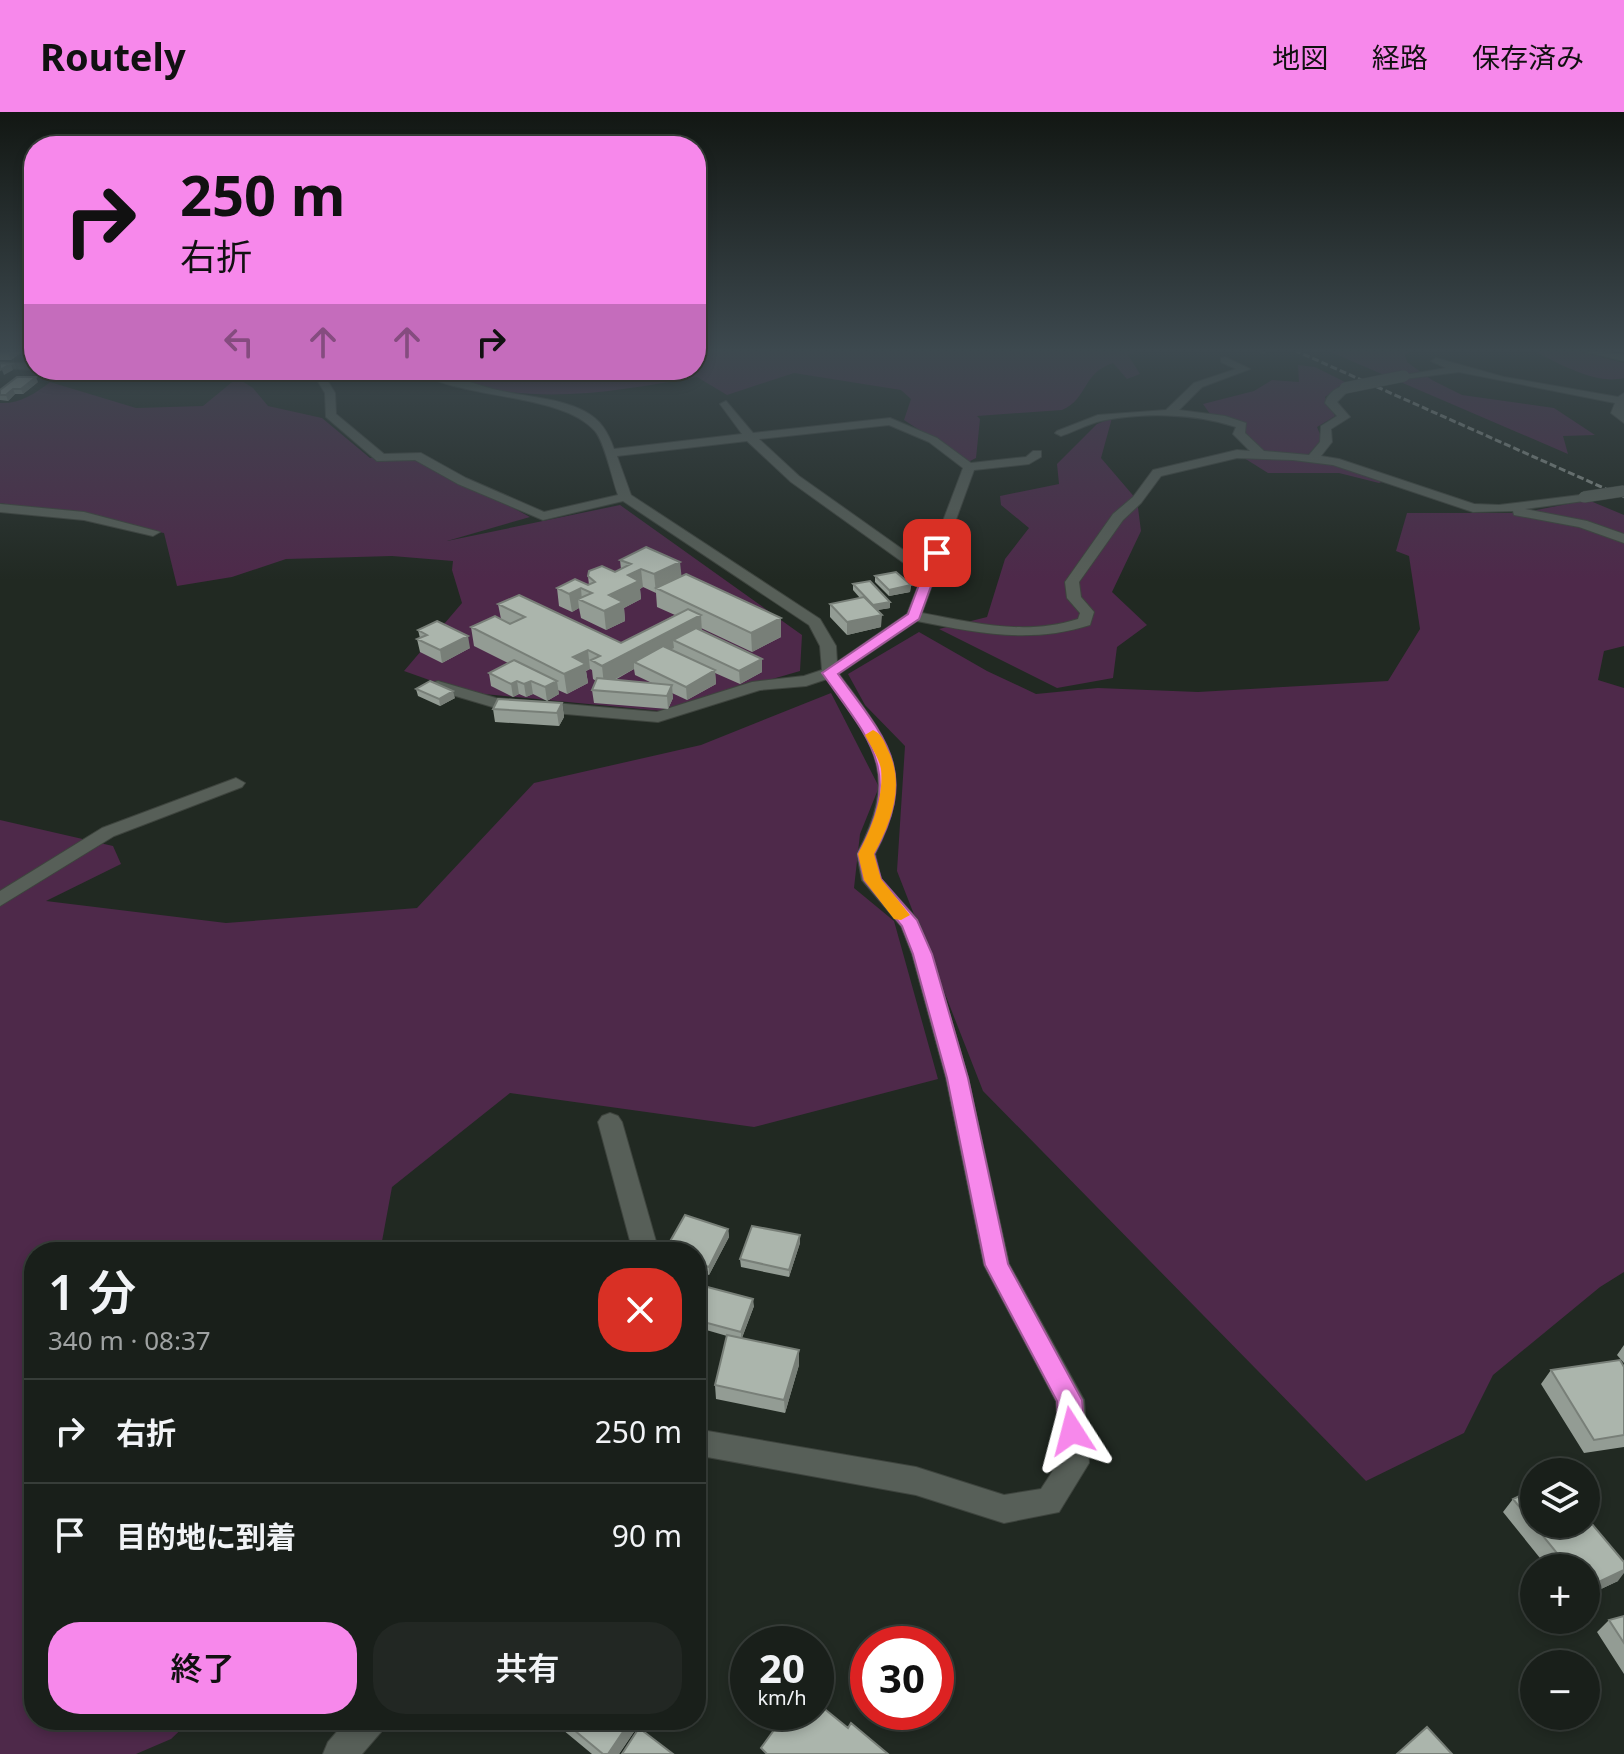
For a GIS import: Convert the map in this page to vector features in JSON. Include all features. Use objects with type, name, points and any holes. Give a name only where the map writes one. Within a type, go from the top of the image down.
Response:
[{"type":"street","points":[[344,427],[381,458],[417,456],[462,481],[543,516],[625,497]]},
{"type":"street","points":[[597,427],[602,431],[611,453],[625,497],[815,622],[828,646],[830,673],[868,725],[888,766],[889,791],[876,835],[866,854],[872,880],[910,924],[922,954],[957,1078],[997,1265],[1070,1400],[1075,1463],[1049,1502],[1004,1509],[916,1481],[706,1442]]},
{"type":"street","points":[[742,427],[795,479],[929,575]]},
{"type":"street","points":[[611,453],[841,427]]},
{"type":"street","points":[[903,427],[933,440],[969,467],[1029,460],[1037,454]]},
{"type":"street","points":[[1061,433],[1077,427]]},
{"type":"street","points":[[1241,427],[1239,434],[1259,453]]},
{"type":"street","points":[[1312,459],[1326,442],[1327,427]]},
{"type":"street","points":[[914,616],[1029,634],[1063,631],[1085,622],[1087,612],[1074,598],[1072,582],[1118,517],[1137,500],[1157,473],[1237,454],[1259,453],[1312,459],[1367,471],[1473,508],[1499,509],[1582,524],[1624,539]]},
{"type":"street","points":[[438,686],[496,703],[658,717],[758,685],[806,681],[830,673],[914,616],[969,467]]},
{"type":"street","points":[[1499,509],[1624,491]]},
{"type":"street","points":[[0,508],[84,516],[153,532]]},
{"type":"street","points":[[0,900],[108,832],[236,783]]},
{"type":"street","points":[[610,1122],[643,1242]]},
{"type":"street","points":[[340,1754],[360,1730]]},
{"type":"shaded area","points":[[0,427],[332,427],[370,458],[417,456],[530,517],[447,541],[620,505],[802,635],[800,671],[661,711],[463,692],[404,671],[462,603],[452,570],[453,561],[392,556],[286,559],[232,577],[177,586],[164,533],[0,503]]},
{"type":"shaded area","points":[[914,427],[979,427],[976,458],[968,462]]},
{"type":"shaded area","points":[[1094,427],[1110,427],[1101,458],[1137,500],[1141,531],[1112,592],[1147,625],[1117,647],[1113,678],[1057,688],[939,629],[987,617],[1005,559],[1029,528],[1001,505],[1000,496],[1059,484],[1057,464]]},
{"type":"shaded area","points":[[1243,427],[1318,427],[1322,439],[1304,459],[1387,480],[1379,483],[1339,473],[1268,473],[1244,458],[1268,458],[1242,435]]},
{"type":"shaded area","points":[[1504,427],[1582,427],[1595,435],[1563,436],[1568,454]]},
{"type":"shaded area","points":[[1588,500],[1624,515],[1624,646],[1604,651],[1598,680],[1624,688],[1624,1272],[1600,1287],[1493,1375],[1464,1433],[1366,1481],[983,1091],[897,871],[905,746],[865,705],[848,674],[919,632],[987,671],[1036,694],[1098,688],[1198,692],[1388,681],[1420,629],[1409,556],[1396,551],[1407,513],[1521,513]]},
{"type":"shaded area","points":[[831,693],[879,787],[860,834],[854,888],[894,921],[938,1079],[754,1127],[510,1093],[392,1187],[382,1242],[24,1242],[24,1730],[180,1730],[171,1739],[136,1754],[0,1754],[0,820],[113,846],[121,864],[46,901],[226,923],[417,908],[534,783],[701,745]]},
{"type":"building","points":[[646,547],[680,562],[654,574],[641,569],[628,575],[639,581],[609,595],[623,602],[604,611],[578,599],[592,593],[581,588],[569,594],[557,588],[575,579],[588,585],[595,582],[588,576],[589,571],[602,566],[615,572],[631,564],[620,560]]},
{"type":"building","points":[[896,572],[911,585],[889,590],[875,576]]},
{"type":"building","points":[[686,574],[781,618],[751,633],[656,588]]},
{"type":"building","points":[[870,581],[890,602],[873,605],[853,584]]},
{"type":"building","points":[[519,595],[621,643],[688,609],[701,615],[602,666],[591,660],[600,656],[588,650],[573,657],[586,664],[564,674],[471,627],[495,616],[510,624],[525,617],[498,604]]},
{"type":"building","points":[[864,597],[882,615],[847,622],[830,604]]},
{"type":"building","points":[[437,621],[468,636],[440,650],[417,639],[427,635],[418,630]]},
{"type":"building","points":[[696,628],[762,659],[739,671],[673,640]]},
{"type":"building","points":[[663,646],[715,670],[686,687],[634,662]]},
{"type":"building","points":[[514,660],[557,681],[545,687],[531,681],[511,684],[489,673]]},
{"type":"building","points":[[597,678],[672,685],[667,696],[592,690]]},
{"type":"building","points":[[430,681],[453,691],[439,699],[416,689]]},
{"type":"building","points":[[498,699],[562,703],[557,713],[493,709]]},
{"type":"building","points":[[685,1215],[728,1229],[709,1267],[706,1266],[706,1242],[670,1242]]},
{"type":"building","points":[[752,1226],[800,1235],[789,1270],[740,1259]]},
{"type":"building","points":[[706,1287],[753,1299],[741,1332],[706,1323]]},
{"type":"building","points":[[727,1335],[799,1350],[784,1400],[715,1385]]},
{"type":"building","points":[[1620,1360],[1624,1367],[1624,1435],[1594,1440],[1551,1370]]},
{"type":"building","points":[[1520,1496],[1520,1508],[1513,1499]]},
{"type":"building","points":[[1600,1534],[1624,1562],[1624,1570],[1600,1581],[1600,1554],[1558,1554],[1545,1538],[1600,1538]]},
{"type":"building","points":[[1624,1616],[1624,1643],[1609,1620]]},
{"type":"building","points":[[834,1717],[848,1728],[850,1725],[850,1730],[859,1730],[888,1754],[767,1754],[761,1748],[774,1730],[834,1730]]},
{"type":"building","points":[[1427,1727],[1452,1754],[1397,1754]]},
{"type":"building","points":[[574,1730],[624,1730],[608,1754],[603,1754]]},
{"type":"building","points":[[638,1730],[642,1730],[673,1754],[622,1754]]},
{"type":"railway","points":[[1466,427],[1624,497]]},
{"type":"slow traffic","points":[[873,735],[888,766],[889,791],[876,835],[866,854],[872,880],[901,915]]},
{"type":"route","points":[[937,553],[914,616],[830,673],[868,725],[888,766],[889,791],[876,835],[866,854],[872,880],[910,924],[922,954],[957,1078],[997,1265],[1070,1400],[1072,1431]]}]
